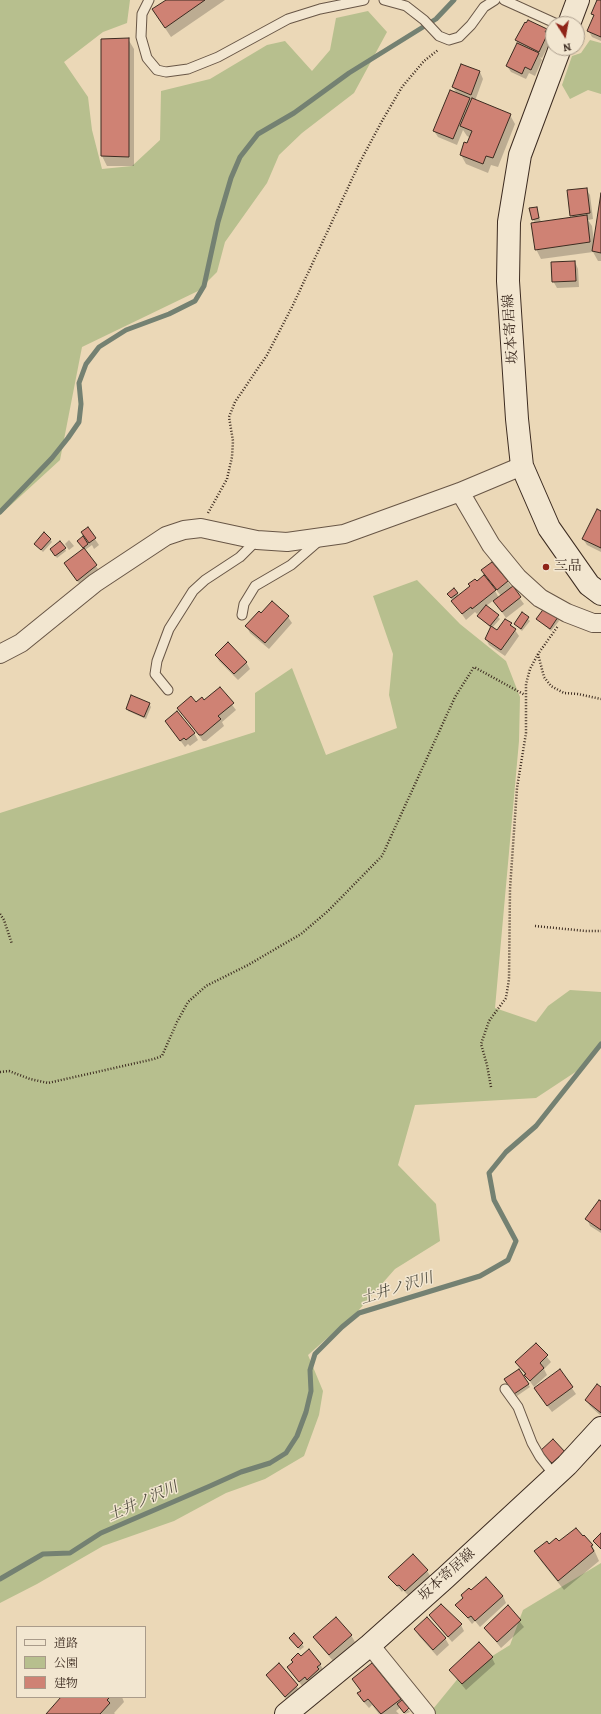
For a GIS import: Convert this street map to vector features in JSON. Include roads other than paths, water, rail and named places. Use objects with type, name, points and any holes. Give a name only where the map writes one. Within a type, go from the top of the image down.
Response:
[{"type":"main road","points":[[572,16],[578,0]]},
{"type":"main road","name":"坂本寄居線","points":[[557,56],[520,155],[510,222],[508,281],[522,466],[549,528],[589,585],[601,594]]},
{"type":"main road","name":"坂本寄居線","points":[[286,1714],[370,1645],[555,1476],[583,1449],[601,1428]]},
{"type":"street","points":[[0,654],[21,643],[95,583],[166,536],[184,530],[201,528],[258,540],[287,542],[344,534],[460,492],[522,466]]},
{"type":"street","points":[[460,492],[491,545],[518,578],[540,598],[567,613],[593,623],[601,623]]},
{"type":"street","points":[[370,1645],[426,1714]]},
{"type":"lane","points":[[149,0],[142,14],[141,37],[146,58],[157,70],[166,72],[188,70],[218,57],[288,18],[327,7],[364,0]]},
{"type":"lane","points":[[384,0],[406,6],[424,20],[439,36],[449,40],[459,37],[472,25],[484,7],[495,0]]},
{"type":"lane","points":[[504,0],[545,19]]},
{"type":"lane","points":[[242,615],[244,604],[255,586],[291,565],[324,537]]},
{"type":"lane","points":[[168,690],[155,674],[157,661],[169,629],[193,591],[205,580],[240,557],[258,540]]},
{"type":"lane","points":[[505,1389],[518,1407],[532,1443],[540,1457],[555,1476]]},
{"type":"waterway","points":[[0,512],[52,458],[79,422],[81,404],[79,383],[86,364],[99,347],[126,330],[169,314],[195,301],[204,286],[218,222],[231,178],[240,157],[258,134],[294,113],[349,73],[436,19],[454,0]]},
{"type":"waterway","name":"土井ノ沢川","points":[[0,1579],[43,1554],[70,1553],[101,1533],[241,1472],[270,1463],[286,1453],[297,1436],[306,1412],[311,1391],[310,1370],[315,1354],[342,1327],[359,1313],[480,1276],[508,1260],[516,1241],[494,1200],[489,1173],[506,1152],[536,1126],[601,1044]]},
{"type":"place","name":"三品","points":[[546,567]]}]
